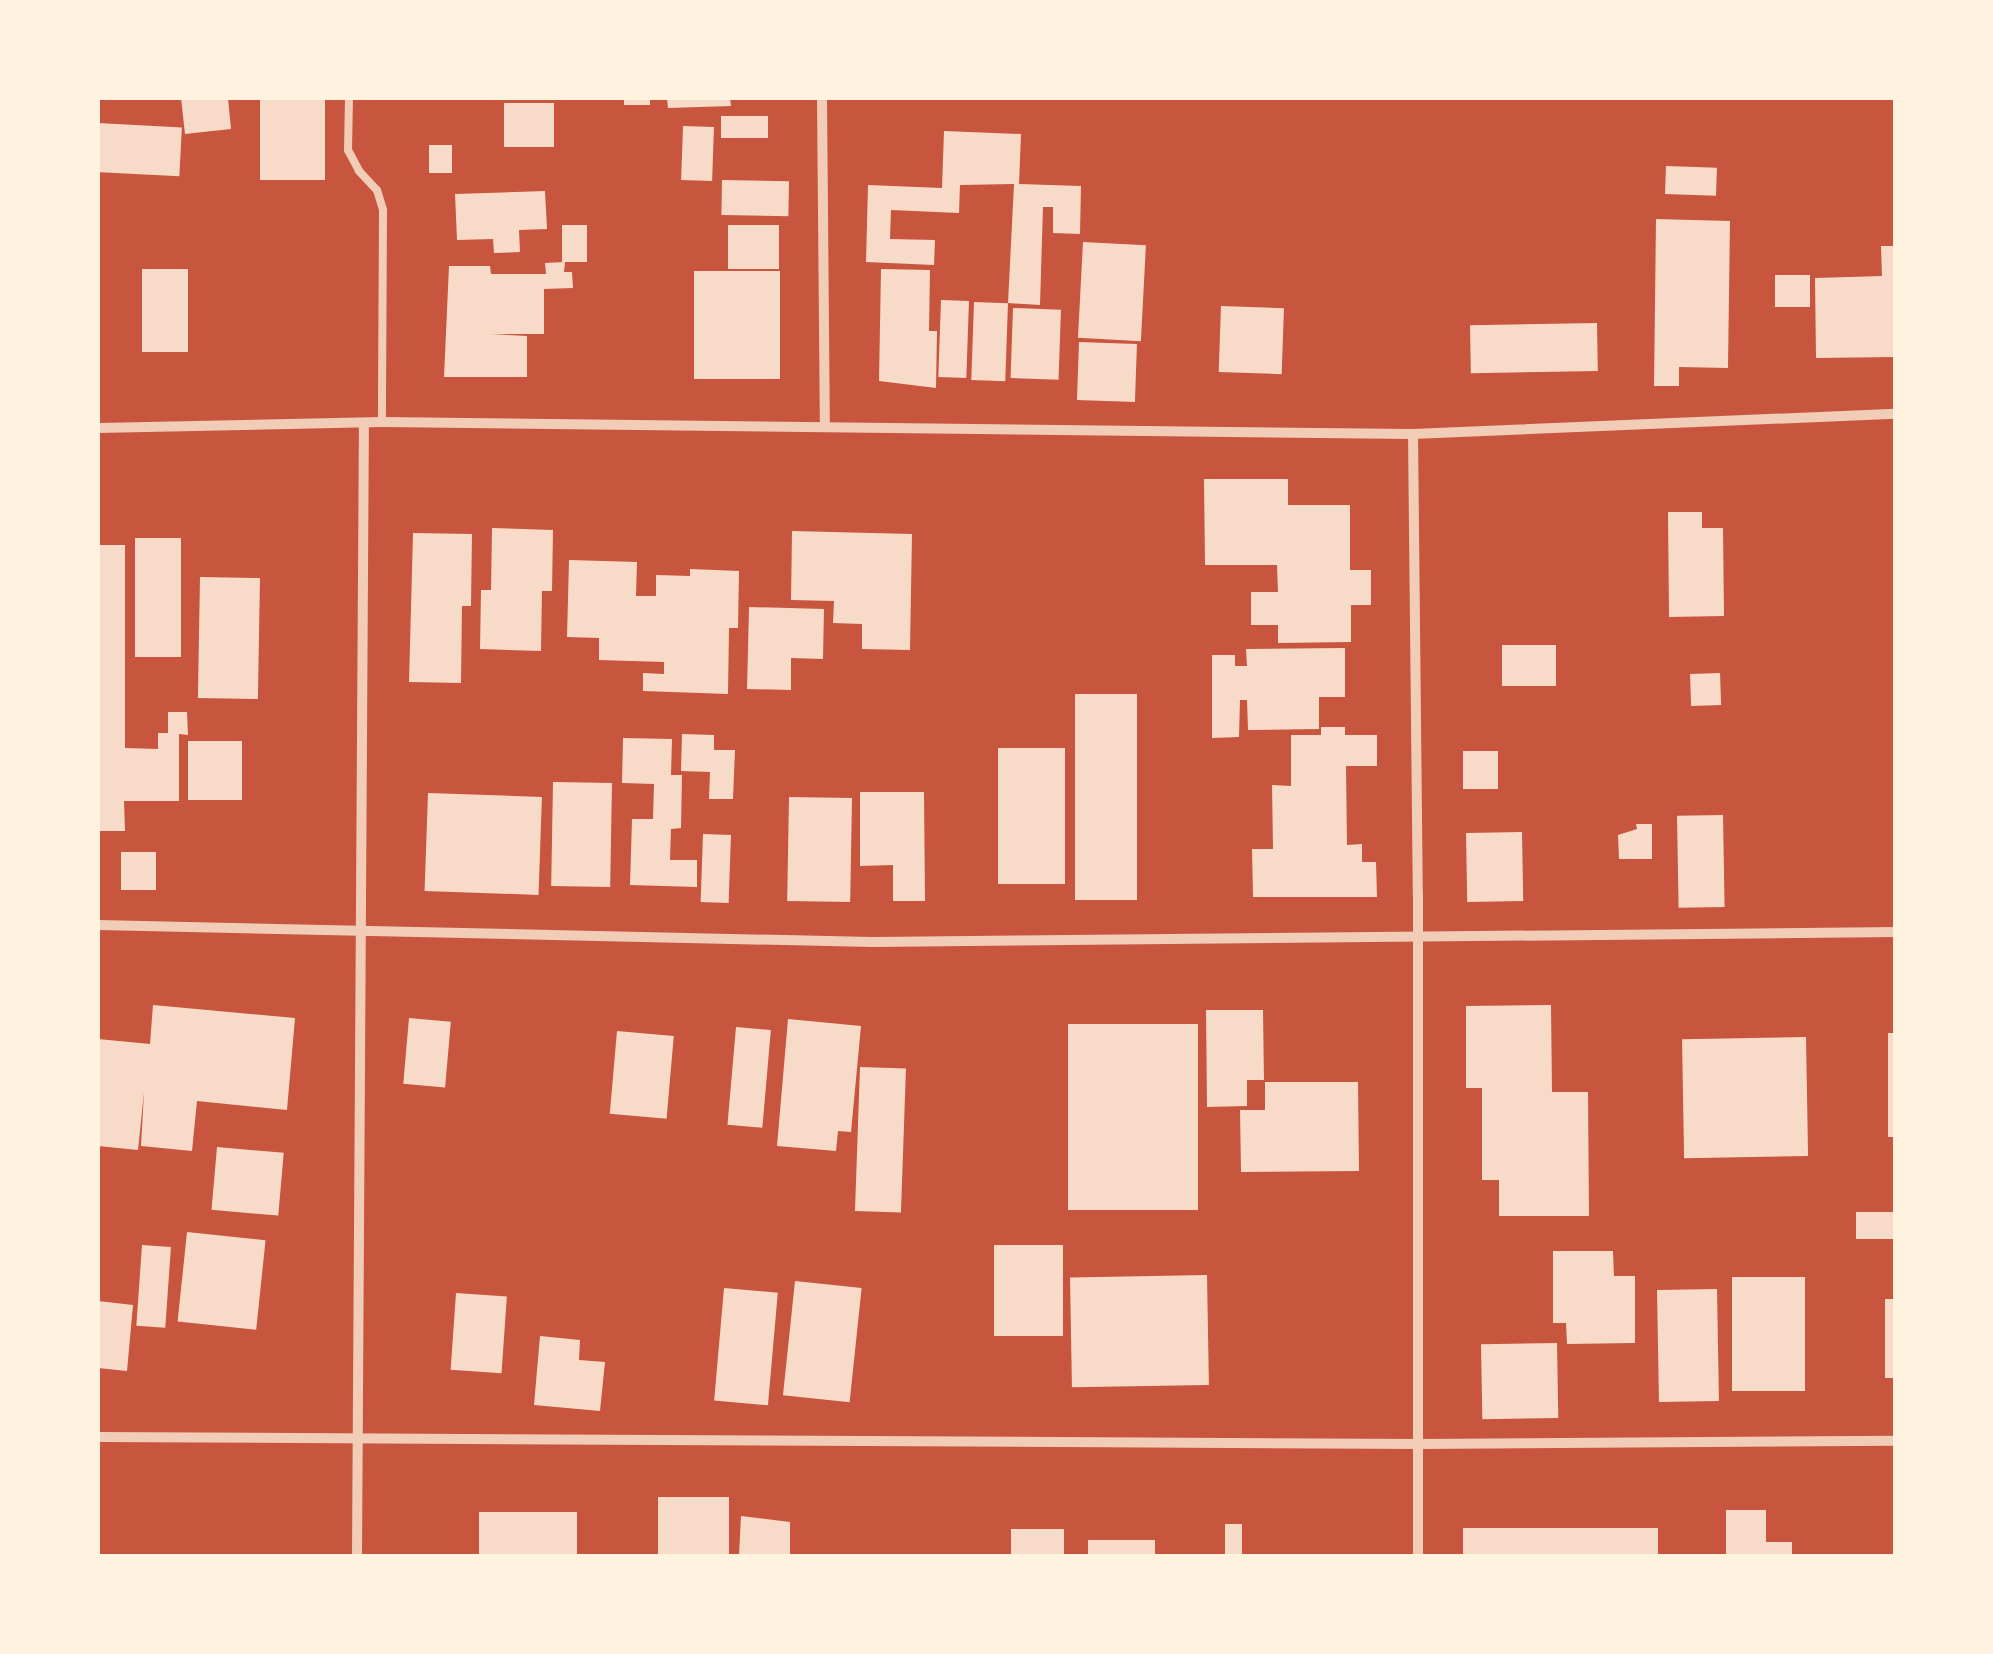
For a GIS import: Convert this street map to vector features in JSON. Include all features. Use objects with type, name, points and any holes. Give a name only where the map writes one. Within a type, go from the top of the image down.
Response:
[{"type":"street","points":[[822,98],[825,427]]},
{"type":"street","points":[[98,428],[382,422],[1413,434],[1896,414]]},
{"type":"street","points":[[357,1556],[364,423]]},
{"type":"street","points":[[1413,434],[1418,1556]]},
{"type":"street","points":[[98,925],[359,927],[874,942],[1896,932]]},
{"type":"street","points":[[98,1437],[1420,1444],[1896,1441]]},
{"type":"lane","points":[[349,98],[348,150],[377,190],[383,210],[382,422]]},
{"type":"building","points":[[181,98],[228,98],[231,129],[185,134]]},
{"type":"building","points":[[260,98],[325,98],[325,180],[260,180]]},
{"type":"building","points":[[624,98],[650,98],[650,105],[624,105]]},
{"type":"building","points":[[667,98],[730,98],[731,106],[668,108]]},
{"type":"building","points":[[504,103],[554,103],[554,147],[504,147]]},
{"type":"building","points":[[721,116],[768,116],[768,138],[721,138]]},
{"type":"building","points":[[98,123],[182,127],[179,176],[98,172]]},
{"type":"building","points":[[683,126],[714,127],[712,181],[681,180]]},
{"type":"building","points":[[944,131],[1021,134],[1019,184],[1081,186],[1080,234],[1053,233],[1053,207],[1043,207],[1040,305],[1008,303],[1014,184],[960,185],[959,213],[891,210],[890,239],[935,240],[934,265],[866,262],[868,185],[942,188]]},
{"type":"building","points":[[429,145],[452,145],[452,173],[429,173]]},
{"type":"building","points":[[1666,166],[1717,168],[1716,196],[1665,194]]},
{"type":"building","points":[[722,180],[789,181],[788,216],[721,215]]},
{"type":"building","points":[[545,191],[547,229],[519,230],[520,252],[494,253],[493,239],[457,240],[455,194]]},
{"type":"building","points":[[1656,219],[1730,221],[1728,368],[1679,367],[1679,386],[1654,386]]},
{"type":"building","points":[[562,225],[587,225],[587,262],[562,262]]},
{"type":"building","points":[[728,225],[779,225],[779,269],[728,269]]},
{"type":"building","points":[[1083,242],[1146,245],[1141,341],[1078,338]]},
{"type":"building","points":[[1881,246],[1896,246],[1896,357],[1816,358],[1815,278],[1882,276]]},
{"type":"building","points":[[565,262],[564,272],[572,272],[573,288],[544,289],[544,334],[491,334],[527,336],[527,377],[444,377],[449,266],[490,266],[491,274],[546,274],[545,263]]},
{"type":"building","points":[[142,269],[188,269],[188,352],[142,352]]},
{"type":"building","points":[[881,269],[930,270],[929,331],[937,331],[936,388],[879,381]]},
{"type":"building","points":[[694,271],[780,271],[780,379],[694,379]]},
{"type":"building","points":[[1775,275],[1810,275],[1810,307],[1775,307]]},
{"type":"building","points":[[941,300],[969,301],[966,378],[938,377]]},
{"type":"building","points":[[974,302],[1008,303],[1005,381],[971,380]]},
{"type":"building","points":[[1221,306],[1284,308],[1282,374],[1219,372]]},
{"type":"building","points":[[1013,308],[1061,310],[1059,380],[1011,378]]},
{"type":"building","points":[[1597,323],[1598,371],[1471,373],[1470,325]]},
{"type":"building","points":[[1079,342],[1137,344],[1135,402],[1077,400]]},
{"type":"building","points":[[1204,479],[1288,479],[1288,505],[1350,505],[1350,570],[1371,570],[1371,605],[1351,605],[1351,642],[1278,643],[1278,625],[1251,625],[1251,592],[1278,592],[1277,565],[1205,565]]},
{"type":"building","points":[[1668,512],[1702,512],[1702,528],[1723,528],[1724,616],[1669,617]]},
{"type":"building","points":[[492,528],[553,530],[552,591],[542,591],[541,651],[480,649],[481,590],[491,590]]},
{"type":"building","points":[[792,531],[912,534],[910,650],[862,649],[862,624],[833,623],[834,601],[791,600]]},
{"type":"building","points":[[413,533],[472,534],[471,606],[462,606],[461,683],[409,682]]},
{"type":"building","points":[[135,538],[181,538],[181,657],[135,657]]},
{"type":"building","points":[[98,545],[125,545],[125,748],[158,749],[158,733],[168,733],[168,712],[187,712],[188,735],[179,734],[179,801],[124,801],[125,831],[98,831]]},
{"type":"building","points":[[569,560],[637,562],[636,596],[656,596],[656,575],[690,576],[690,569],[739,571],[738,628],[729,628],[728,694],[643,691],[643,673],[664,674],[664,662],[599,660],[599,638],[567,637]]},
{"type":"building","points":[[200,577],[260,578],[258,699],[198,698]]},
{"type":"building","points":[[749,607],[824,609],[823,659],[791,658],[791,690],[747,689]]},
{"type":"building","points":[[1502,645],[1556,645],[1556,686],[1502,686]]},
{"type":"building","points":[[1345,648],[1345,697],[1319,697],[1319,729],[1248,730],[1247,700],[1240,700],[1239,737],[1212,738],[1212,655],[1235,655],[1235,666],[1247,666],[1246,649]]},
{"type":"building","points":[[1720,673],[1721,705],[1691,706],[1690,674]]},
{"type":"building","points":[[1075,694],[1137,694],[1137,900],[1075,900]]},
{"type":"building","points":[[1321,727],[1345,727],[1345,735],[1377,735],[1377,766],[1346,766],[1347,845],[1362,844],[1362,862],[1376,862],[1377,897],[1253,897],[1252,849],[1273,849],[1272,785],[1291,786],[1291,735],[1321,735]]},
{"type":"building","points":[[682,734],[714,735],[714,750],[735,750],[733,799],[709,799],[710,772],[681,771]]},
{"type":"building","points":[[623,738],[672,739],[671,775],[682,775],[681,828],[671,829],[670,860],[697,860],[697,887],[630,885],[632,819],[653,819],[654,784],[622,783]]},
{"type":"building","points":[[188,741],[242,741],[242,800],[188,800]]},
{"type":"building","points":[[998,748],[1065,748],[1065,884],[998,884]]},
{"type":"building","points":[[1463,751],[1498,751],[1498,789],[1463,789]]},
{"type":"building","points":[[553,782],[612,783],[610,887],[551,886]]},
{"type":"building","points":[[860,792],[924,792],[925,901],[893,901],[893,865],[860,866]]},
{"type":"building","points":[[428,793],[542,797],[539,895],[425,891]]},
{"type":"building","points":[[789,797],[852,798],[850,902],[787,901]]},
{"type":"building","points":[[1723,815],[1725,907],[1679,908],[1677,816]]},
{"type":"building","points":[[1636,824],[1652,824],[1652,859],[1619,859],[1618,835],[1637,829]]},
{"type":"building","points":[[1522,832],[1523,901],[1467,902],[1466,833]]},
{"type":"building","points":[[703,834],[731,835],[729,903],[701,902]]},
{"type":"building","points":[[121,852],[156,852],[156,890],[121,890]]},
{"type":"building","points":[[153,1005],[295,1018],[287,1110],[197,1101],[192,1151],[141,1146],[144,1092],[138,1150],[98,1146],[98,1039],[150,1044]]},
{"type":"building","points":[[1551,1005],[1552,1092],[1588,1092],[1589,1216],[1499,1216],[1499,1180],[1482,1180],[1482,1088],[1466,1088],[1466,1006]]},
{"type":"building","points":[[1206,1010],[1263,1010],[1264,1080],[1247,1080],[1247,1106],[1207,1107]]},
{"type":"building","points":[[409,1018],[451,1022],[445,1087],[403,1084]]},
{"type":"building","points":[[788,1019],[861,1026],[851,1132],[838,1131],[836,1151],[777,1146]]},
{"type":"building","points":[[1068,1024],[1198,1024],[1198,1210],[1068,1210]]},
{"type":"building","points":[[736,1027],[771,1030],[762,1128],[727,1125]]},
{"type":"building","points":[[617,1031],[674,1036],[667,1119],[610,1114]]},
{"type":"building","points":[[1888,1033],[1896,1033],[1896,1137],[1888,1137]]},
{"type":"building","points":[[1806,1037],[1808,1156],[1684,1158],[1682,1039]]},
{"type":"building","points":[[860,1067],[906,1069],[901,1213],[855,1211]]},
{"type":"building","points":[[1265,1082],[1358,1082],[1359,1171],[1241,1172],[1240,1110],[1265,1110]]},
{"type":"building","points":[[217,1147],[284,1153],[278,1216],[212,1210]]},
{"type":"building","points":[[1856,1212],[1896,1212],[1896,1239],[1856,1239]]},
{"type":"building","points":[[187,1232],[266,1240],[256,1330],[178,1322]]},
{"type":"building","points":[[142,1245],[171,1247],[165,1328],[136,1326]]},
{"type":"building","points":[[994,1245],[1063,1245],[1063,1336],[994,1336]]},
{"type":"building","points":[[1553,1251],[1613,1251],[1614,1276],[1635,1276],[1635,1343],[1567,1344],[1566,1323],[1553,1323]]},
{"type":"building","points":[[1207,1275],[1209,1385],[1072,1387],[1070,1277]]},
{"type":"building","points":[[1732,1277],[1805,1277],[1805,1391],[1732,1391]]},
{"type":"building","points":[[795,1281],[862,1288],[850,1402],[783,1395]]},
{"type":"building","points":[[724,1288],[778,1293],[768,1405],[714,1401]]},
{"type":"building","points":[[1717,1289],[1719,1401],[1659,1402],[1657,1290]]},
{"type":"building","points":[[456,1293],[507,1297],[502,1373],[451,1370]]},
{"type":"building","points":[[1885,1299],[1896,1299],[1896,1378],[1885,1378]]},
{"type":"building","points":[[98,1301],[133,1305],[127,1371],[98,1368]]},
{"type":"building","points":[[540,1336],[580,1340],[579,1360],[605,1362],[600,1411],[534,1405]]},
{"type":"building","points":[[1557,1343],[1558,1418],[1482,1419],[1481,1344]]},
{"type":"building","points":[[658,1497],[729,1497],[729,1556],[658,1556]]},
{"type":"building","points":[[1726,1510],[1766,1510],[1766,1542],[1792,1542],[1792,1556],[1726,1556]]},
{"type":"building","points":[[479,1512],[577,1512],[577,1556],[479,1556]]},
{"type":"building","points":[[741,1516],[790,1522],[790,1556],[739,1556]]},
{"type":"building","points":[[1225,1524],[1242,1524],[1242,1556],[1225,1556]]},
{"type":"building","points":[[1463,1528],[1658,1528],[1658,1556],[1463,1556]]},
{"type":"building","points":[[1011,1529],[1064,1529],[1064,1556],[1011,1556]]},
{"type":"building","points":[[1088,1540],[1155,1540],[1155,1556],[1088,1556]]}]
